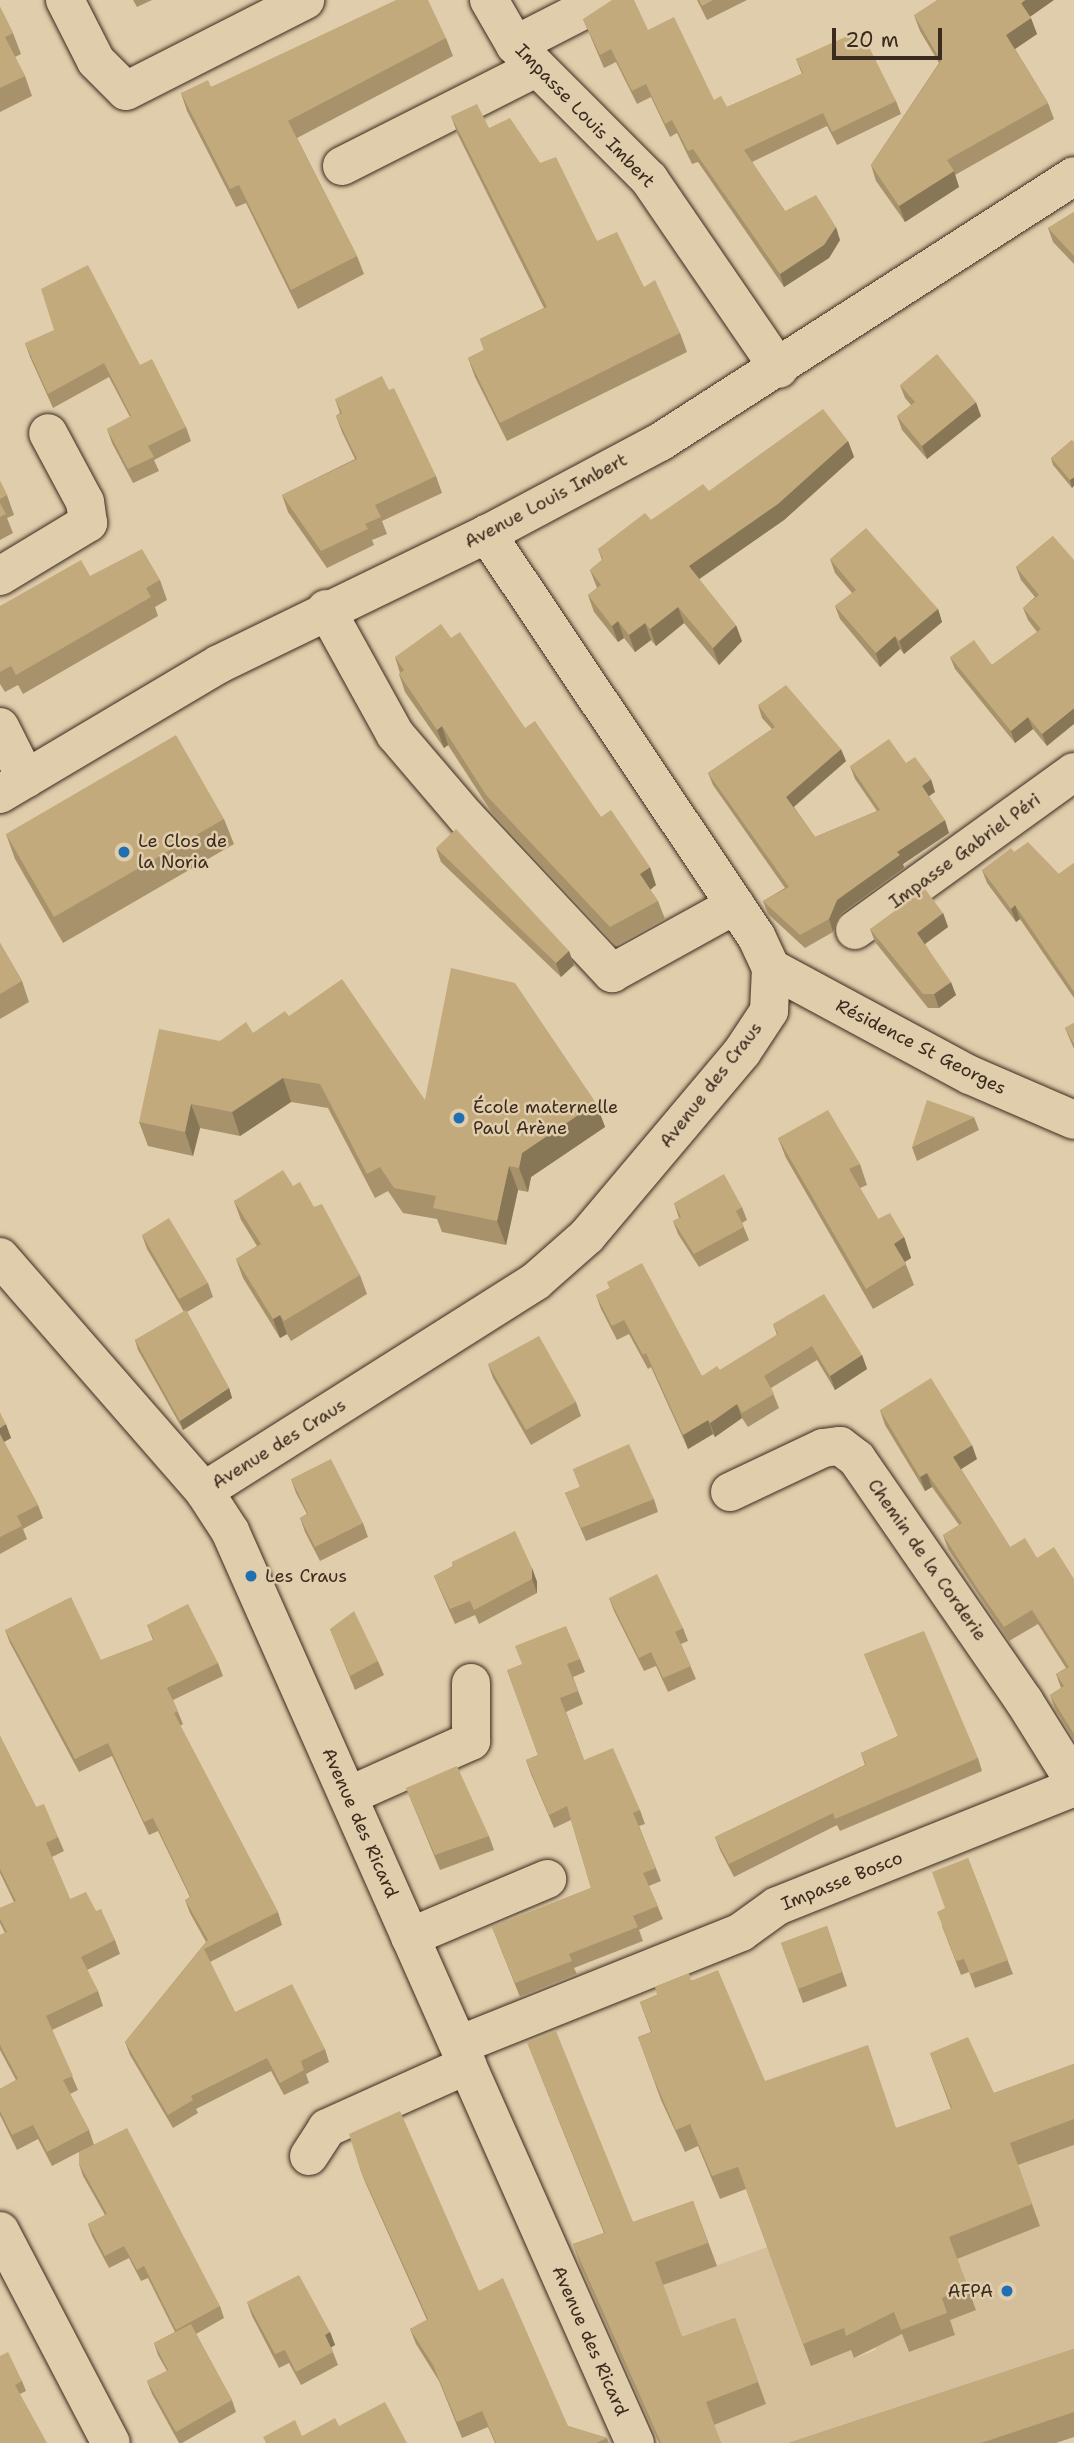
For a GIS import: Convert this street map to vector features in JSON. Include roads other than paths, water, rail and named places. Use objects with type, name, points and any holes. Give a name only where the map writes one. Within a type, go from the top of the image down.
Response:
[{"type":"street","points":[[65,0],[96,61],[126,90],[305,0]]},
{"type":"street","name":"Impasse Louis Imbert","points":[[489,0],[526,56],[649,179],[779,369]]},
{"type":"street","points":[[342,166],[526,56],[603,0]]},
{"type":"street","name":"Avenue Louis Imbert","points":[[13,786],[219,664],[326,609],[487,534],[660,442],[779,369],[1074,176]]},
{"type":"street","points":[[0,576],[88,523],[85,502],[48,433]]},
{"type":"street","points":[[487,534],[735,905],[771,968]]},
{"type":"street","points":[[326,609],[395,734],[466,817],[612,973],[735,905]]},
{"type":"street","points":[[0,727],[13,786]]},
{"type":"street","name":"Impasse Gabriel Péri","points":[[855,930],[1074,772]]},
{"type":"street","name":"Résidence St Georges","points":[[771,968],[970,1075],[1074,1119]]},
{"type":"street","name":"Avenue des Craus","points":[[204,1491],[536,1282],[587,1236],[742,1052],[769,1011],[771,968]]},
{"type":"street","name":"Avenue des Ricard","points":[[0,1257],[204,1491],[230,1531],[635,2443]]},
{"type":"street","name":"Chemin de la Corderie","points":[[730,1492],[822,1448],[840,1446],[857,1459],[1024,1701],[1074,1781]]},
{"type":"street","points":[[348,1796],[471,1741],[471,1683]]},
{"type":"street","name":"Impasse Bosco","points":[[309,2156],[327,2128],[463,2055],[741,1932],[777,1906],[1074,1787]]},
{"type":"street","points":[[410,1937],[547,1879]]},
{"type":"street","points":[[0,2231],[111,2443]]},
{"type":"place","name":"Le Clos de la Noria","points":[[124,852]]},
{"type":"place","name":"École maternelle Paul Arène","points":[[459,1118]]},
{"type":"place","name":"Les Craus","points":[[251,1576]]},
{"type":"place","name":"AFPA","points":[[1007,2291]]}]
